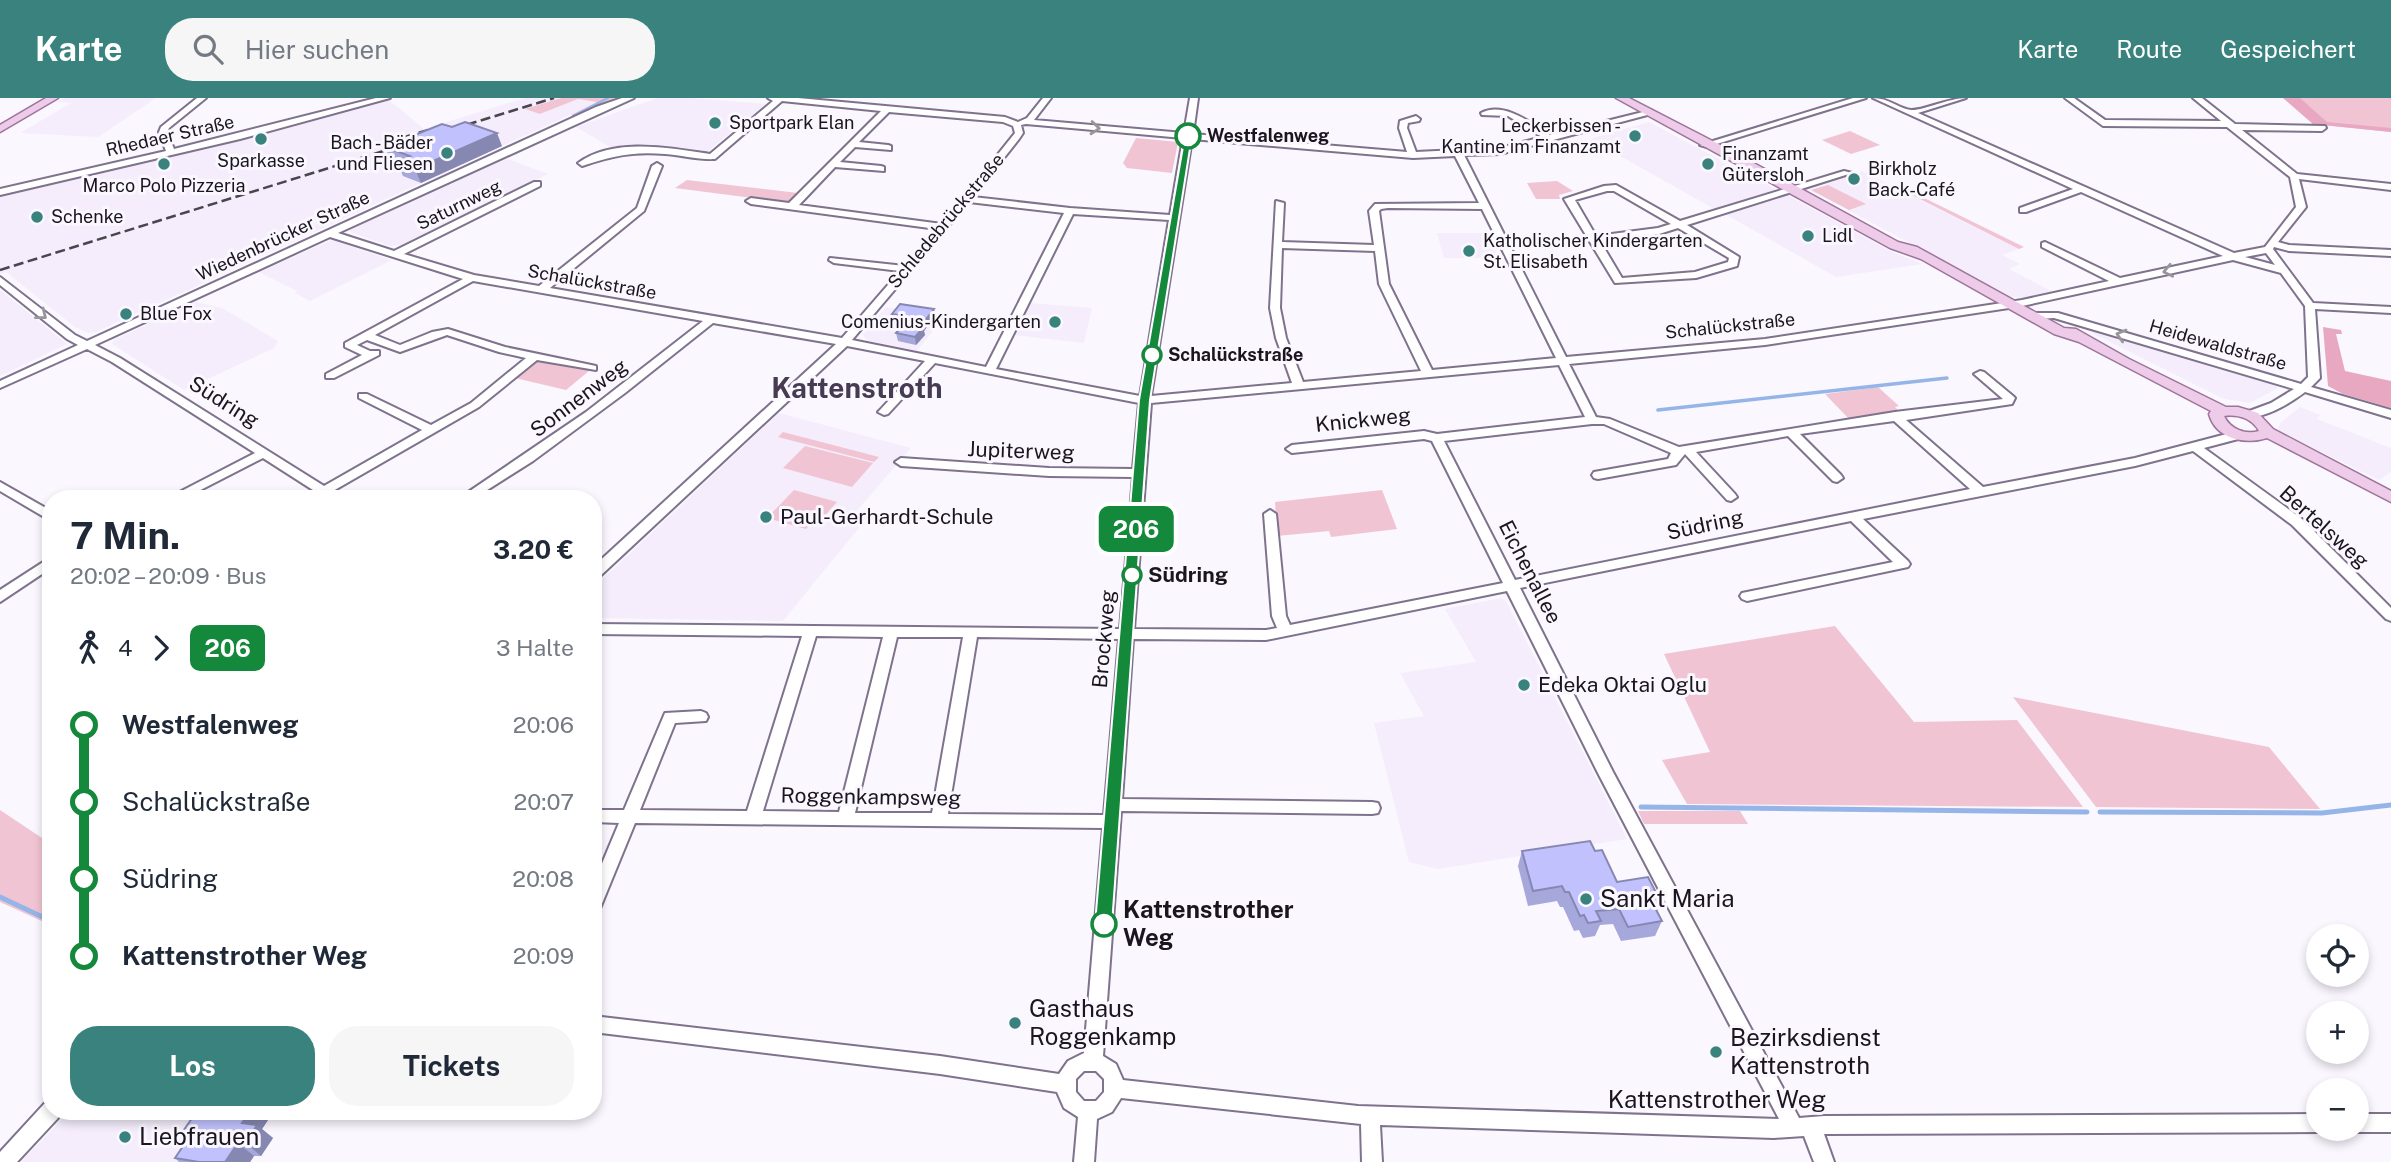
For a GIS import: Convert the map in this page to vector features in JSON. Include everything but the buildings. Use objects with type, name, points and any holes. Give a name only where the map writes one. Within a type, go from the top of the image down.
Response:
[{"type":"main road","points":[[0,120],[39,98]]},
{"type":"main road","points":[[0,129],[53,98]]},
{"type":"main road","points":[[1621,98],[1894,245],[1922,256],[2059,331],[2079,338],[2124,362],[2220,417],[2238,435],[2262,430]]},
{"type":"main road","points":[[2220,417],[2248,415],[2262,430],[2391,497]]},
{"type":"street","points":[[171,152],[163,132],[164,127],[202,98]]},
{"type":"street","name":"Rhedaer Straße","points":[[0,192],[386,98]]},
{"type":"street","name":"Wiedenbrücker Straße","points":[[0,385],[628,98]]},
{"type":"street","name":"Wiedenbrücker Straße","points":[[581,118],[643,98]]},
{"type":"street","points":[[772,98],[1022,123],[1413,155],[1500,152],[1648,112]]},
{"type":"street","name":"Schledebrückstraße","points":[[602,567],[844,342],[944,227],[1016,139],[1022,123],[1047,98]]},
{"type":"street","name":"Brockweg","points":[[1093,1062],[1145,400],[1194,98]]},
{"type":"street","points":[[1707,144],[1862,98]]},
{"type":"street","points":[[1877,98],[2234,257],[2287,272]]},
{"type":"street","points":[[1910,113],[1962,98]]},
{"type":"street","points":[[2068,98],[2103,123],[2322,128]]},
{"type":"street","points":[[2197,98],[2294,176],[2391,187]]},
{"type":"street","points":[[582,163],[603,154],[632,148],[712,157],[780,99]]},
{"type":"street","points":[[792,206],[887,109]]},
{"type":"street","points":[[1485,113],[1510,114],[1549,138]]},
{"type":"street","points":[[1413,155],[1403,128],[1404,121],[1416,119]]},
{"type":"street","points":[[853,144],[888,148]]},
{"type":"street","points":[[1459,154],[1592,420]]},
{"type":"street","points":[[834,163],[881,169]]},
{"type":"street","points":[[540,291],[641,209],[657,166]]},
{"type":"street","points":[[1593,239],[1646,234],[1847,173]]},
{"type":"street","points":[[2271,246],[2301,207],[2294,176]]},
{"type":"street","name":"Saturnweg","points":[[395,254],[537,184]]},
{"type":"street","points":[[1616,188],[1734,257],[1733,264],[1696,275],[1619,281],[1593,239],[1569,199],[1616,188]]},
{"type":"street","points":[[2023,210],[2083,188]]},
{"type":"street","points":[[967,199],[1070,211],[1175,218]]},
{"type":"street","points":[[751,201],[944,227]]},
{"type":"street","points":[[1279,202],[1275,308],[1281,338],[1299,386]]},
{"type":"street","points":[[1428,374],[1384,284],[1374,211],[1378,206],[1483,205]]},
{"type":"street","points":[[990,370],[1070,211]]},
{"type":"street","name":"Schalückstraße","points":[[331,234],[472,278],[844,342],[1145,400],[1765,342],[2012,304],[2234,257],[2271,246]]},
{"type":"street","points":[[1278,245],[1378,248]]},
{"type":"street","points":[[2045,246],[2119,282]]},
{"type":"street","points":[[2271,246],[2391,253]]},
{"type":"street","points":[[2248,415],[2279,405],[2304,389],[2314,378],[2310,306],[2271,246]]},
{"type":"street","points":[[834,260],[906,269]]},
{"type":"street","points":[[370,355],[349,345],[472,278]]},
{"type":"street","name":"Südring","points":[[0,280],[71,337],[116,360],[322,490]]},
{"type":"street","points":[[2310,306],[2391,310]]},
{"type":"street","name":"Heidewaldstraße","points":[[2035,316],[2054,316],[2391,414]]},
{"type":"street","name":"Sonnenweg","points":[[479,490],[521,465],[575,427],[710,320]]},
{"type":"street","points":[[367,335],[388,345],[406,348],[436,334],[448,332],[534,357],[592,368]]},
{"type":"street","points":[[330,376],[388,345]]},
{"type":"street","points":[[326,490],[475,405],[534,357]]},
{"type":"street","points":[[884,412],[933,359]]},
{"type":"street","points":[[1598,475],[1672,462],[1683,450],[1895,416],[2008,402],[2009,398],[1979,373]]},
{"type":"street","points":[[363,396],[431,430]]},
{"type":"street","points":[[2262,430],[2279,405]]},
{"type":"street","points":[[1895,416],[1980,491]]},
{"type":"street","name":"Südring","points":[[2194,446],[2220,417]]},
{"type":"street","points":[[1437,438],[1592,420],[1606,421],[1683,450],[1731,498]]},
{"type":"street","points":[[1791,432],[1837,478]]},
{"type":"street","name":"Knickweg","points":[[1292,449],[1424,435],[1437,438]]},
{"type":"street","name":"Südring","points":[[602,629],[1251,636],[2135,462],[2238,435]]},
{"type":"street","name":"Eichenallee","points":[[1437,438],[1606,772],[1802,1127],[1824,1162]]},
{"type":"street","name":"Bertelsweg","points":[[2194,446],[2297,522],[2391,616]]},
{"type":"street","points":[[190,490],[264,453]]},
{"type":"street","name":"Jupiterweg","points":[[901,462],[1049,472],[1140,473]]},
{"type":"street","points":[[0,486],[42,512]]},
{"type":"street","points":[[1270,514],[1279,616],[1286,631]]},
{"type":"street","points":[[1747,596],[1903,564],[1853,516]]},
{"type":"street","points":[[0,597],[42,567]]},
{"type":"street","points":[[753,818],[811,631]]},
{"type":"street","points":[[845,819],[891,631]]},
{"type":"street","points":[[939,820],[971,632]]},
{"type":"street","points":[[602,885],[670,718],[701,718]]},
{"type":"street","name":"Roggenkampsweg","points":[[602,816],[939,820],[1372,808]]},
{"type":"street","points":[[602,1025],[940,1065],[1065,1084]]},
{"type":"street","points":[[1093,1062],[1111,1070],[1116,1088],[1106,1105],[1088,1111],[1070,1102],[1065,1094],[1065,1084],[1075,1068],[1093,1062]]},
{"type":"street","name":"Kattenstrother Weg","points":[[1116,1088],[1370,1115],[1760,1129],[2306,1123]]},
{"type":"street","points":[[1084,1162],[1088,1111]]},
{"type":"street","points":[[1370,1115],[1372,1162]]},
{"type":"street","points":[[4,1162],[43,1120]]},
{"type":"street","points":[[2369,1123],[2391,1123]]},
{"type":"shaded area","points":[[64,98],[156,98],[98,137],[20,133],[71,103],[57,102]]},
{"type":"shaded area","points":[[525,98],[561,98],[526,109],[540,114],[578,99],[598,102],[96,332],[88,333],[75,327],[6,272],[0,274],[0,195],[247,138],[389,100],[424,129]]},
{"type":"shaded area","points":[[561,98],[615,98],[574,116],[571,115],[597,102],[578,99],[540,114],[525,109]]},
{"type":"shaded area","points":[[657,98],[766,104],[708,151],[649,145],[612,148],[576,127]]},
{"type":"shaded area","points":[[2283,98],[2391,98],[2391,132],[2313,124]]},
{"type":"shaded area","points":[[2283,98],[2300,98],[2327,122],[2391,128],[2391,132],[2313,124]]},
{"type":"shaded area","points":[[1649,122],[1777,190],[1716,210],[1590,139]]},
{"type":"shaded area","points":[[1850,131],[1880,145],[1851,154],[1822,140]]},
{"type":"shaded area","points":[[1136,138],[1178,142],[1172,173],[1127,168],[1123,163]]},
{"type":"shaded area","points":[[505,158],[548,174],[401,245],[390,246],[350,232],[351,229]]},
{"type":"shaded area","points":[[1862,171],[2019,249],[2002,255],[2020,264],[2009,269],[2053,292],[2023,298],[2010,296],[1810,190]]},
{"type":"shaded area","points":[[687,180],[800,195],[792,203],[675,188]]},
{"type":"shaded area","points":[[1557,181],[1573,191],[1559,195],[1560,199],[1536,199],[1527,183]]},
{"type":"shaded area","points":[[1828,185],[1866,204],[1849,210],[1811,190]]},
{"type":"shaded area","points":[[1910,191],[2024,247],[2019,249],[1906,192]]},
{"type":"shaded area","points":[[1787,195],[1892,252],[1923,264],[1836,277],[1725,214]]},
{"type":"shaded area","name":"Katholischer Kindergarten St. Elisabeth","points":[[1437,233],[1489,233],[1499,258],[1444,258]]},
{"type":"shaded area","points":[[332,240],[392,260],[310,301],[295,293],[297,291],[259,272]]},
{"type":"shaded area","points":[[0,290],[67,344],[0,376]]},
{"type":"shaded area","points":[[195,302],[222,308],[278,341],[274,348],[184,390],[112,344],[114,340]]},
{"type":"shaded area","name":"Comenius-Kindergarten","points":[[1030,303],[1092,308],[1084,343],[1013,335]]},
{"type":"shaded area","points":[[886,307],[945,316],[917,351],[867,340],[863,335]]},
{"type":"shaded area","points":[[2076,325],[2274,384],[2278,388],[2250,403],[2224,399]]},
{"type":"shaded area","points":[[2323,327],[2341,330],[2342,334],[2336,334],[2345,371],[2391,381],[2391,408],[2343,394],[2328,386]]},
{"type":"shaded area","points":[[543,360],[590,370],[566,390],[515,378],[533,363]]},
{"type":"shaded area","points":[[1878,387],[1899,406],[1895,407],[1900,412],[1849,419],[1825,394]]},
{"type":"shaded area","points":[[2300,407],[2320,415],[2317,419],[2391,448],[2391,472],[2379,480],[2282,433],[2278,429],[2280,423]]},
{"type":"shaded area","name":"Paul-Gerhardt-Schule","points":[[779,413],[911,448],[854,514],[867,518],[783,621],[602,618],[602,580]]},
{"type":"shaded area","points":[[783,432],[879,457],[874,462],[778,437]]},
{"type":"shaded area","points":[[805,446],[873,463],[852,487],[783,468]]},
{"type":"shaded area","points":[[794,490],[837,502],[821,520],[816,519],[806,529],[767,518]]},
{"type":"shaded area","points":[[1382,490],[1397,529],[1331,537],[1329,531],[1277,536],[1275,502]]},
{"type":"shaded area","points":[[1501,598],[1506,601],[1627,839],[1438,869],[1409,862],[1374,723],[1424,716],[1400,673],[1476,662],[1445,609]]},
{"type":"shaded area","points":[[1835,626],[1914,722],[2017,720],[2083,807],[1687,804],[1662,760],[1710,752],[1664,654]]},
{"type":"shaded area","points":[[2013,697],[2269,747],[2320,809],[2096,807]]},
{"type":"shaded area","points":[[0,810],[42,838],[42,921],[0,902]]},
{"type":"shaded area","points":[[1638,811],[1740,811],[1748,824],[1644,824]]},
{"type":"shaded area","name":"Liebfrauen","points":[[61,1120],[218,1120],[198,1162],[21,1162]]},
{"type":"waterway","points":[[573,116],[608,98]]},
{"type":"waterway","points":[[1658,410],[1947,378]]},
{"type":"waterway","points":[[2100,812],[2322,813],[2391,805]]},
{"type":"waterway","points":[[1641,807],[2087,812]]},
{"type":"waterway","points":[[0,897],[42,917]]},
{"type":"railway","points":[[453,129],[554,98]]},
{"type":"railway","points":[[391,141],[445,125]]},
{"type":"railway","points":[[0,270],[403,145]]},
{"type":"bus line","name":"206","points":[[1104,924],[1145,400],[1188,136]]},
{"type":"place","name":"Sportpark Elan","points":[[715,123]]},
{"type":"place","name":"Westfalenweg","points":[[1188,136]]},
{"type":"place","name":"Leckerbissen - Kantine im Finanzamt","points":[[1635,136]]},
{"type":"place","name":"Sparkasse","points":[[261,139]]},
{"type":"place","name":"Bach - Bäder und Fliesen","points":[[447,153]]},
{"type":"place","name":"Marco Polo Pizzeria","points":[[164,164]]},
{"type":"place","name":"Finanzamt Gütersloh","points":[[1708,164]]},
{"type":"place","name":"Birkholz Back-Café","points":[[1854,179]]},
{"type":"place","name":"Schenke","points":[[37,217]]},
{"type":"place","name":"Lidl","points":[[1808,236]]},
{"type":"place","name":"Katholischer Kindergarten St. Elisabeth","points":[[1469,251]]},
{"type":"place","name":"Blue Fox","points":[[126,314]]},
{"type":"place","name":"Comenius-Kindergarten","points":[[1055,322]]},
{"type":"place","name":"Schalückstraße","points":[[1152,355]]},
{"type":"place","name":"Paul-Gerhardt-Schule","points":[[766,517]]},
{"type":"place","name":"Südring","points":[[1132,575]]},
{"type":"place","name":"Edeka Oktai Oglu","points":[[1524,685]]},
{"type":"place","name":"Sankt Maria","points":[[1586,899]]},
{"type":"place","name":"Kattenstrother Weg","points":[[1104,924]]},
{"type":"place","name":"Gasthaus Roggenkamp","points":[[1015,1023]]},
{"type":"place","name":"Bezirksdienst Kattenstroth","points":[[1716,1052]]},
{"type":"place","name":"Liebfrauen","points":[[125,1137]]},
{"type":"district","name":"Kattenstroth","points":[[857,388]]}]
